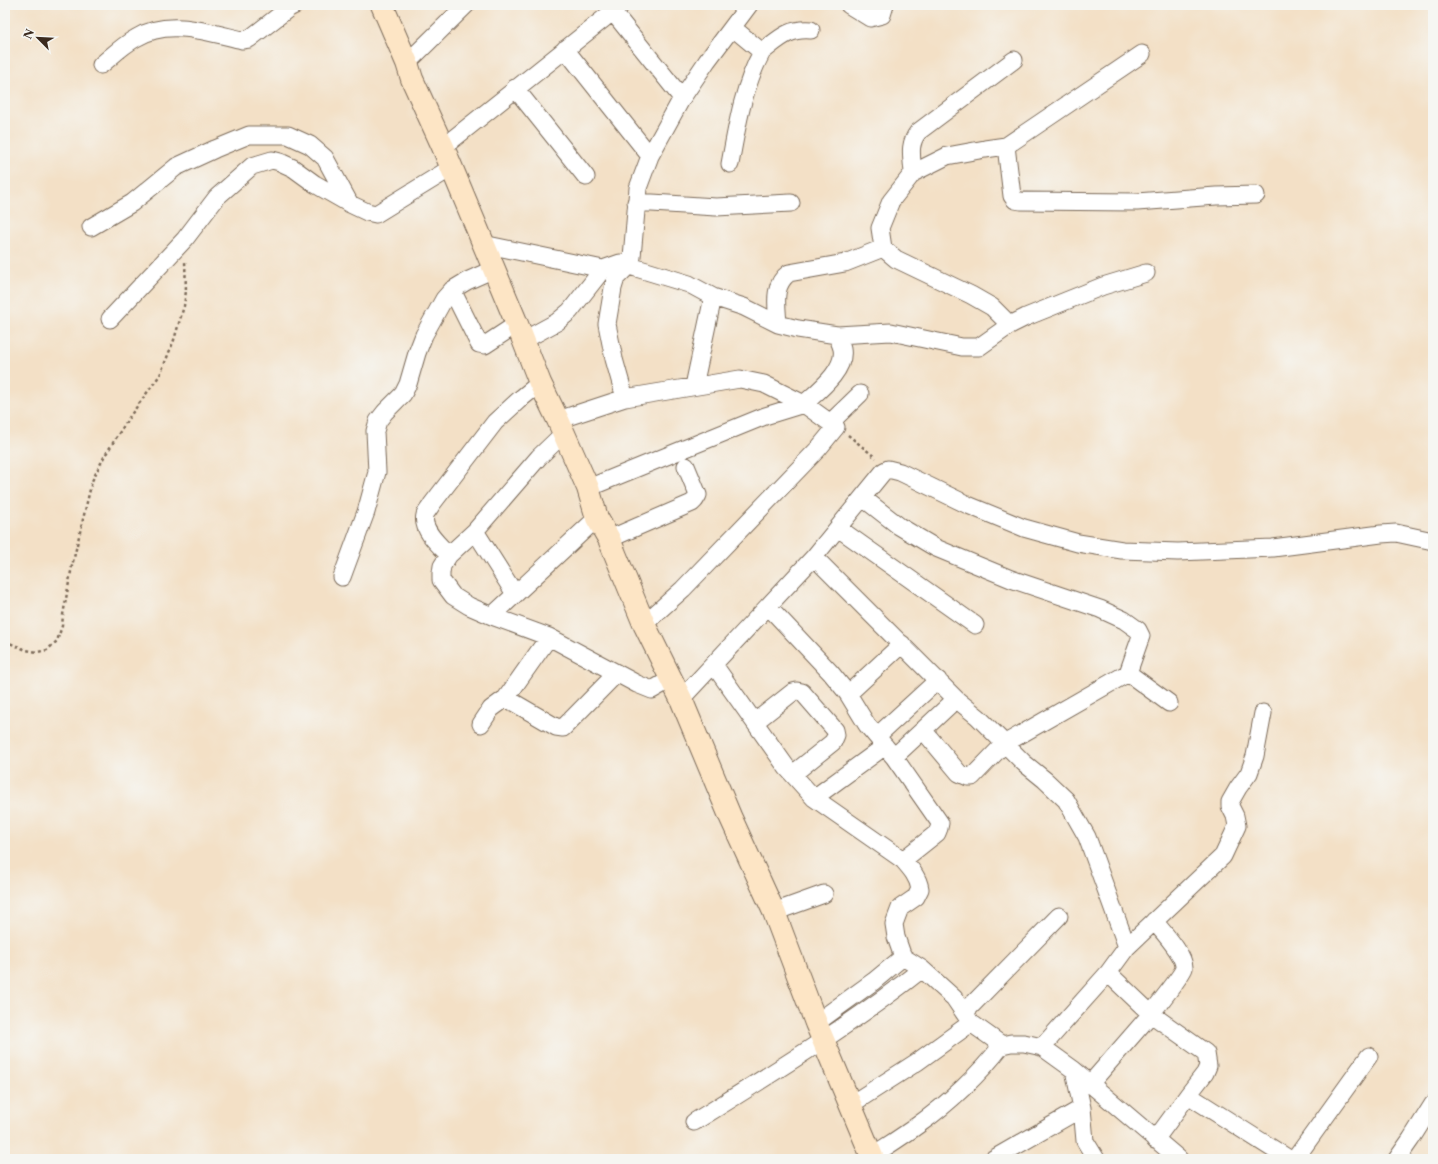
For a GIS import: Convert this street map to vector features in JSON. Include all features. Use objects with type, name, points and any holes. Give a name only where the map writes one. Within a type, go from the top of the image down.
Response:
[{"type":"street","points":[[101,65],[136,37],[156,30],[176,27],[242,40],[249,39],[295,5]]},
{"type":"street","points":[[407,63],[466,5]]},
{"type":"street","points":[[625,398],[614,359],[607,324],[616,278],[628,265],[632,257],[638,188],[650,156],[682,98],[750,5]]},
{"type":"street","points":[[849,5],[870,18],[882,15],[885,5]]},
{"type":"street","points":[[383,6],[407,63],[412,79],[443,147],[494,269],[540,383],[588,488],[597,518],[609,539],[644,624],[682,699],[730,816],[774,912],[819,1032],[873,1157],[939,1108],[986,1065],[1002,1045],[1024,1043],[1042,1047],[1074,1070],[1178,1159]]},
{"type":"street","points":[[443,147],[617,8],[682,98]]},
{"type":"street","points":[[733,28],[762,52]]},
{"type":"street","points":[[730,164],[740,113],[754,67],[762,52],[789,32],[796,30],[810,30]]},
{"type":"street","points":[[566,49],[650,156]]},
{"type":"street","points":[[1010,325],[992,307],[942,280],[896,259],[883,248],[880,228],[891,201],[913,173],[947,156],[1006,146],[1142,54]]},
{"type":"street","points":[[913,173],[911,147],[912,140],[918,132],[1014,60]]},
{"type":"street","points":[[515,88],[586,177]]},
{"type":"street","points":[[91,227],[132,202],[176,167],[249,135],[288,135],[310,145],[325,158],[350,204]]},
{"type":"street","points":[[1006,146],[1012,196],[1015,200],[1137,202],[1216,196],[1256,195]]},
{"type":"street","points":[[110,319],[185,239],[217,197],[252,166],[272,160],[280,162],[293,168],[315,184],[350,204],[376,214],[451,168]]},
{"type":"street","points":[[636,202],[716,207],[791,203]]},
{"type":"street","points":[[483,244],[603,269],[620,263],[628,265],[689,284],[713,297],[744,307],[778,324],[798,329],[836,335],[891,332],[962,347],[979,346],[1010,325],[1026,317],[1103,286],[1146,273]]},
{"type":"street","points":[[778,324],[776,299],[779,282],[782,277],[788,273],[845,264],[883,248]]},
{"type":"street","points":[[342,577],[366,512],[377,472],[375,431],[378,422],[385,412],[403,394],[408,384],[424,335],[444,299],[452,290],[467,281],[494,269]]},
{"type":"street","points":[[452,290],[478,344],[485,345],[520,332],[557,322],[570,311],[603,269]]},
{"type":"street","points":[[694,386],[713,297]]},
{"type":"street","points":[[588,488],[765,416],[804,404],[835,374],[842,361],[842,349],[836,335]]},
{"type":"street","points":[[671,679],[652,690],[637,684],[549,637],[469,606],[453,596],[441,580],[442,566],[450,555],[476,531],[539,457],[561,427],[625,398],[740,379],[764,384],[804,404],[833,425]]},
{"type":"street","points":[[450,555],[433,539],[424,523],[425,515],[495,422],[540,383]]},
{"type":"street","points":[[644,624],[689,583],[818,449],[833,425],[860,394]]},
{"type":"street","points":[[609,539],[696,500],[698,495],[686,466]]},
{"type":"street","points":[[682,699],[814,557],[884,471],[888,469],[900,472],[968,505],[1024,528],[1078,543],[1122,550],[1178,552],[1273,548],[1396,533],[1433,541]]},
{"type":"street","points":[[863,498],[899,526],[936,548],[1011,579],[1100,610],[1124,620],[1138,630],[1141,636],[1128,673],[1004,744],[974,775],[968,777],[960,772],[923,730]]},
{"type":"street","points":[[492,616],[597,518]]},
{"type":"street","points":[[838,528],[975,625]]},
{"type":"street","points":[[476,531],[515,594]]},
{"type":"street","points":[[814,557],[956,699],[978,717],[1024,763],[1066,800],[1087,836],[1127,947]]},
{"type":"street","points":[[768,606],[831,673],[848,694],[867,724],[885,746],[940,823],[937,833],[903,860]]},
{"type":"street","points":[[481,724],[491,709],[506,698],[549,637]]},
{"type":"street","points":[[848,694],[902,644]]},
{"type":"street","points":[[714,665],[787,768],[814,798],[903,860],[915,875],[919,881],[920,889],[916,896],[900,908],[894,924],[896,937],[903,957],[922,969],[954,998],[968,1018],[1002,1045]]},
{"type":"street","points":[[506,698],[556,727],[563,728],[617,673]]},
{"type":"street","points":[[1128,673],[1169,703]]},
{"type":"street","points":[[885,746],[938,680]]},
{"type":"street","points":[[755,722],[793,692],[797,691],[802,692],[836,730],[836,735],[833,742],[793,774]]},
{"type":"street","points":[[814,798],[885,746],[923,730],[956,699]]},
{"type":"street","points":[[1042,1047],[1108,973],[1127,947],[1223,856],[1237,826],[1236,816],[1230,806],[1230,802],[1249,773],[1255,756],[1263,713]]},
{"type":"street","points":[[774,912],[824,894]]},
{"type":"street","points":[[850,1105],[917,1062],[968,1018],[1059,916]]},
{"type":"street","points":[[1090,1084],[1151,1014],[1184,968],[1182,958],[1154,922]]},
{"type":"street","points":[[694,1122],[819,1032],[903,957]]},
{"type":"street","points":[[819,1032],[885,998],[922,969]]},
{"type":"street","points":[[1108,973],[1151,1014],[1206,1053],[1208,1066],[1205,1073],[1155,1140]]},
{"type":"street","points":[[1295,1159],[1369,1056]]},
{"type":"street","points":[[1074,1070],[1082,1108],[1085,1141],[1096,1159]]},
{"type":"street","points":[[1188,1095],[1289,1159]]},
{"type":"street","points":[[1397,1159],[1433,1104]]},
{"type":"street","points":[[993,1159],[1082,1108]]},
{"type":"path","points":[[5,641],[26,650],[38,652],[47,650],[57,641],[62,626],[72,566],[92,481],[104,457],[130,416],[160,375],[174,340],[184,306],[186,291],[185,239]]},
{"type":"path","points":[[833,425],[868,450],[888,469]]}]
